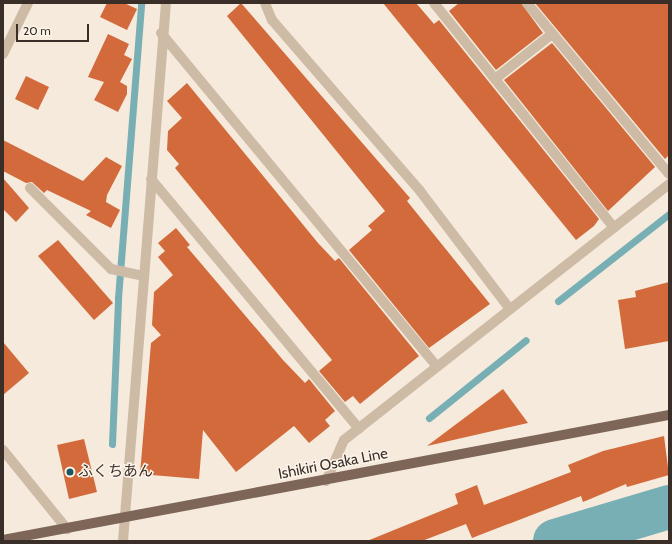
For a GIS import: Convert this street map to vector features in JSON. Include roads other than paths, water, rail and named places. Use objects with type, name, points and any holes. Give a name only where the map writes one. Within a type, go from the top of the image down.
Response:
[{"type":"main road","name":"Ishikiri Osaka Line","points":[[3,540],[669,415]]},
{"type":"street","points":[[3,54],[28,3]]},
{"type":"street","points":[[123,541],[161,33],[166,3]]},
{"type":"street","points":[[265,3],[272,20],[420,192],[510,309]]},
{"type":"street","points":[[434,3],[614,228]]},
{"type":"street","points":[[527,3],[669,174]]},
{"type":"street","points":[[161,33],[437,367]]},
{"type":"street","points":[[495,79],[552,34]]},
{"type":"street","points":[[151,179],[359,429]]},
{"type":"street","points":[[326,480],[344,440],[669,184]]},
{"type":"street","points":[[30,188],[111,269],[132,275],[144,276]]},
{"type":"street","points":[[3,450],[67,529]]},
{"type":"waterway","points":[[112,444],[118,298],[141,3]]},
{"type":"waterway","points":[[558,301],[669,214]]},
{"type":"waterway","points":[[429,418],[526,340]]},
{"type":"waterway","points":[[555,541],[669,507]]},
{"type":"place","name":"ふくちあん","points":[[70,472]]}]
